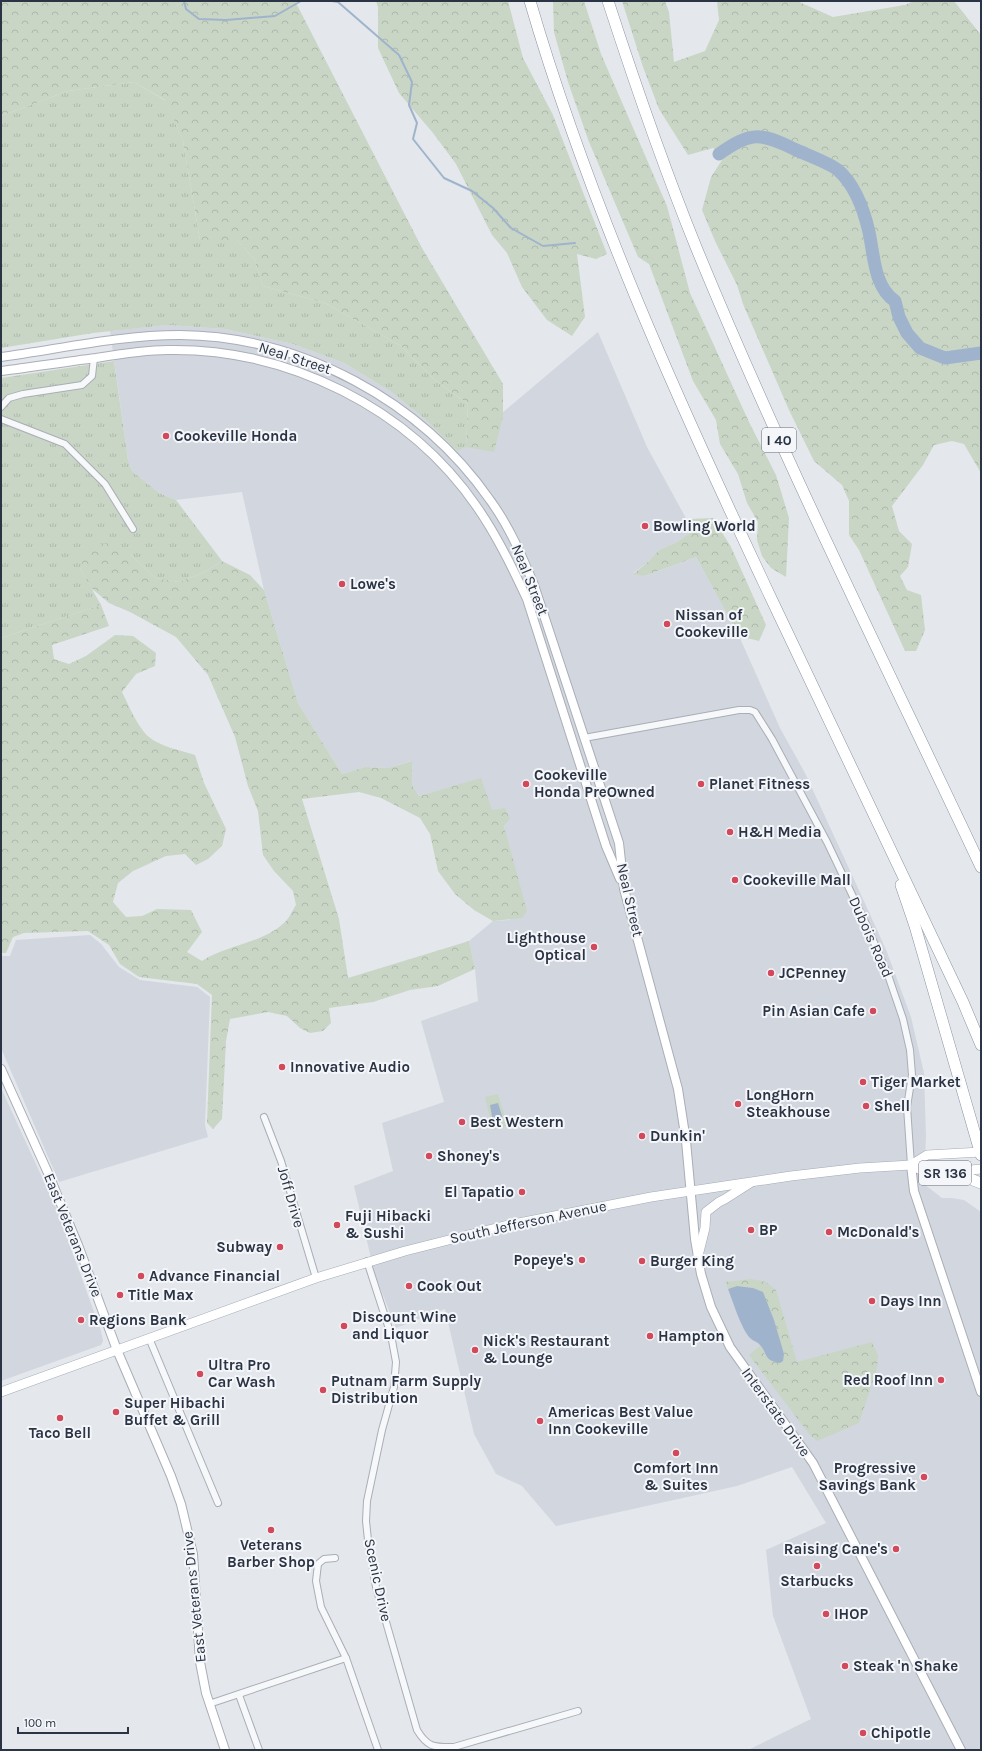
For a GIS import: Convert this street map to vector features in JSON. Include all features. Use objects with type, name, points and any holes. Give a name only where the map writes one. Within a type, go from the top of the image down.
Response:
[{"type":"highway","points":[[530,1],[570,122],[640,309],[725,500],[964,1002],[981,1046]]},
{"type":"highway","name":"I 40","points":[[608,1],[656,141],[695,245],[746,366],[790,463],[981,867]]},
{"type":"highway","points":[[964,830],[981,860]]},
{"type":"highway","points":[[885,838],[915,926],[981,1153]]},
{"type":"highway","points":[[952,1172],[981,1183]]},
{"type":"main road","name":"Neal Street","points":[[1,357],[144,337],[198,336],[236,340],[288,354],[335,371],[384,397],[423,427],[451,453],[490,500],[517,544],[534,586],[618,843],[624,889]]},
{"type":"main road","name":"Neal Street","points":[[1,372],[94,358],[167,350],[195,350],[261,360],[294,370],[335,387],[364,402],[397,424],[421,444],[458,483],[476,505],[497,538],[527,599],[606,846],[624,889],[678,1089],[686,1141],[691,1190]]},
{"type":"main road","name":"East Veterans Drive","points":[[1,1069],[48,1173],[78,1245],[117,1350],[171,1476],[181,1504],[193,1554],[200,1662],[209,1704],[225,1750]]},
{"type":"main road","name":"South Jefferson Avenue","points":[[1,1392],[367,1261],[508,1225],[691,1190],[828,1171],[911,1165],[927,1155],[981,1153]]},
{"type":"main road","name":"South Jefferson Avenue","points":[[911,1165],[930,1174],[981,1169]]},
{"type":"main road","points":[[911,1165],[914,1190],[981,1392]]},
{"type":"main road","points":[[698,1256],[705,1228],[706,1212],[718,1202],[752,1181]]},
{"type":"main road","name":"Interstate Drive","points":[[691,1190],[698,1256],[705,1291],[727,1340],[743,1367],[813,1464],[961,1750]]},
{"type":"street","points":[[1,407],[9,398],[23,394],[82,385],[92,376],[94,358]]},
{"type":"street","points":[[1,419],[65,444],[105,484],[133,529]]},
{"type":"street","name":"Dubois Road","points":[[584,738],[739,710],[750,710],[755,712],[774,743],[829,846],[866,924],[888,975],[903,1019],[910,1050],[912,1075],[908,1106],[911,1165]]},
{"type":"street","name":"Joff Drive","points":[[264,1116],[281,1161],[316,1278]]},
{"type":"street","name":"Scenic Drive","points":[[367,1261],[391,1335],[396,1362],[394,1387],[382,1430],[368,1501],[366,1521],[368,1540],[376,1587],[417,1730],[424,1741],[434,1747],[454,1747],[578,1711]]},
{"type":"street","points":[[149,1338],[218,1503]]},
{"type":"street","points":[[335,1558],[324,1559],[318,1564],[316,1581],[321,1607],[346,1658],[378,1750]]},
{"type":"street","points":[[209,1704],[346,1658]]},
{"type":"street","points":[[239,1695],[259,1750]]},
{"type":"shaded area","points":[[168,325],[225,329],[293,344],[344,363],[390,391],[425,419],[457,451],[598,332],[647,447],[693,531],[677,542],[659,550],[647,563],[633,573],[644,576],[696,557],[739,636],[780,728],[805,773],[887,952],[911,1017],[924,1073],[926,1136],[924,1184],[942,1198],[964,1200],[981,1212],[981,1750],[748,1750],[811,1719],[773,1616],[766,1550],[826,1523],[792,1467],[737,1486],[556,1526],[522,1486],[496,1474],[474,1434],[445,1309],[396,1328],[375,1275],[354,1186],[393,1171],[382,1123],[444,1102],[421,1021],[478,1001],[475,969],[469,941],[493,921],[510,920],[507,839],[504,826],[510,819],[440,790],[419,796],[412,785],[411,761],[388,768],[365,767],[342,774],[298,703],[264,590],[242,492],[176,500],[159,493],[132,471],[128,460],[110,331]]},
{"type":"shaded area","points":[[90,935],[101,944],[119,967],[140,980],[197,987],[210,997],[205,1125],[208,1137],[59,1182],[1,1048],[1,956],[10,956],[16,940]]},
{"type":"shaded area","points":[[1,1088],[57,1210],[101,1331],[103,1341],[101,1345],[1,1381]]},
{"type":"green space","points":[[1,1],[295,1],[422,248],[503,384],[503,416],[494,452],[466,447],[468,404],[435,380],[401,346],[325,303],[263,286],[254,259],[237,240],[200,240],[183,141],[165,100],[134,82],[68,91],[1,116]]},
{"type":"green space","points":[[376,1],[508,1],[523,58],[553,115],[607,254],[596,259],[577,254],[585,317],[572,336],[547,320],[522,287],[507,253],[492,235],[456,164],[433,133],[399,93],[378,48],[378,7]]},
{"type":"green space","points":[[553,1],[584,1],[601,54],[667,206],[690,293],[749,422],[776,475],[789,518],[786,577],[771,568],[762,556],[757,540],[758,522],[747,503],[738,474],[720,444],[716,420],[693,381],[649,264],[638,257],[589,142],[568,82],[554,32]]},
{"type":"green space","points":[[622,1],[665,1],[669,12],[674,62],[705,51],[719,20],[717,1],[797,1],[833,17],[905,5],[914,1],[954,1],[981,35],[981,473],[964,444],[952,441],[934,445],[923,465],[892,506],[899,531],[912,544],[908,567],[900,576],[907,590],[921,595],[925,630],[916,651],[905,651],[859,550],[849,535],[849,501],[842,485],[814,461],[789,410],[743,304],[737,285],[715,241],[702,210],[711,177],[724,157],[713,148],[688,155],[659,109],[643,67]]},
{"type":"green space","points":[[134,82],[166,101],[183,141],[200,240],[237,240],[254,259],[263,286],[325,303],[401,346],[435,380],[468,404],[466,447],[457,451],[425,419],[390,391],[344,363],[293,344],[225,329],[168,325],[93,333],[1,348],[1,116],[68,91]]},
{"type":"green space","points":[[114,361],[128,460],[132,471],[159,493],[176,500],[222,561],[203,573],[179,582],[155,578],[130,554],[80,568],[101,605],[1,638],[1,378]]},
{"type":"green space","points":[[713,518],[731,547],[766,625],[759,641],[739,636],[696,557],[644,576],[633,574],[647,563],[659,550],[677,542],[693,531],[691,519]]},
{"type":"green space","points":[[110,543],[130,554],[155,578],[179,582],[203,573],[222,561],[250,575],[264,590],[298,703],[342,774],[365,767],[388,768],[412,761],[412,785],[419,796],[481,778],[492,810],[505,808],[510,819],[504,826],[527,911],[522,918],[493,921],[474,910],[455,894],[438,871],[430,834],[420,818],[381,798],[359,792],[302,799],[339,919],[348,978],[469,941],[475,969],[438,986],[410,990],[373,1002],[329,1008],[331,1023],[323,1031],[310,1033],[300,1028],[287,1016],[268,1012],[230,1019],[226,1041],[222,1119],[213,1129],[207,1123],[212,995],[197,984],[139,977],[120,964],[109,945],[88,931],[24,933],[13,937],[6,953],[1,953],[1,638],[101,605],[109,626],[52,645],[54,659],[69,664],[86,656],[115,635],[133,636],[156,653],[155,666],[136,674],[122,692],[137,722],[149,737],[165,746],[195,755],[204,783],[226,829],[222,846],[208,859],[196,865],[185,854],[166,856],[133,871],[118,883],[113,902],[126,917],[142,916],[157,909],[191,910],[202,932],[187,952],[202,961],[222,951],[265,936],[286,921],[296,905],[293,891],[274,871],[263,855],[258,811],[248,786],[235,737],[208,675],[176,637],[130,612],[109,603],[91,588],[80,568],[89,545]]},
{"type":"green space","points":[[498,1094],[508,1126],[493,1130],[485,1097]]},
{"type":"green space","points":[[751,1279],[766,1282],[776,1290],[797,1362],[872,1342],[878,1355],[877,1369],[859,1423],[817,1441],[809,1434],[749,1355],[761,1345],[765,1355],[784,1354],[753,1288],[737,1286],[728,1289],[725,1282]]},
{"type":"water","points":[[498,1103],[503,1119],[493,1122],[490,1105]]},
{"type":"water","points":[[737,1286],[753,1288],[763,1292],[774,1320],[784,1354],[783,1361],[780,1363],[768,1358],[760,1345],[750,1338],[743,1328],[728,1289]]},
{"type":"waterway","points":[[184,1],[186,9],[199,19],[226,20],[275,16],[301,1]]},
{"type":"waterway","points":[[332,1],[338,2],[399,55],[412,82],[409,105],[417,123],[413,139],[444,178],[472,191],[493,208],[511,228],[543,246],[575,243]]},
{"type":"waterway","points":[[719,154],[747,138],[764,137],[782,143],[838,170],[844,176],[858,198],[867,224],[879,279],[888,295],[895,301],[899,317],[907,333],[920,348],[945,358],[981,353]]},
{"type":"place","name":"Cookeville Honda","points":[[166,436]]},
{"type":"place","name":"Bowling World","points":[[645,526]]},
{"type":"place","name":"Lowe's","points":[[342,584]]},
{"type":"place","name":"Nissan of Cookeville","points":[[667,624]]},
{"type":"place","name":"Cookeville Honda PreOwned","points":[[526,784]]},
{"type":"place","name":"Planet Fitness","points":[[701,784]]},
{"type":"place","name":"H&H Media","points":[[730,832]]},
{"type":"place","name":"Cookeville Mall","points":[[735,880]]},
{"type":"place","name":"Lighthouse Optical","points":[[594,947]]},
{"type":"place","name":"JCPenney","points":[[771,973]]},
{"type":"place","name":"Pin Asian Cafe","points":[[873,1011]]},
{"type":"place","name":"Innovative Audio","points":[[282,1067]]},
{"type":"place","name":"Tiger Market","points":[[863,1082]]},
{"type":"place","name":"LongHorn Steakhouse","points":[[738,1104]]},
{"type":"place","name":"Shell","points":[[866,1106]]},
{"type":"place","name":"Best Western","points":[[462,1122]]},
{"type":"place","name":"Dunkin'","points":[[642,1136]]},
{"type":"place","name":"Shoney's","points":[[429,1156]]},
{"type":"place","name":"El Tapatio","points":[[522,1192]]},
{"type":"place","name":"Fuji Hibacki & Sushi","points":[[337,1225]]},
{"type":"place","name":"BP","points":[[751,1230]]},
{"type":"place","name":"McDonald's","points":[[829,1232]]},
{"type":"place","name":"Subway","points":[[280,1247]]},
{"type":"place","name":"Popeye's","points":[[582,1260]]},
{"type":"place","name":"Burger King","points":[[642,1261]]},
{"type":"place","name":"Advance Financial","points":[[141,1276]]},
{"type":"place","name":"Cook Out","points":[[409,1286]]},
{"type":"place","name":"Title Max","points":[[120,1295]]},
{"type":"place","name":"Days Inn","points":[[872,1301]]},
{"type":"place","name":"Regions Bank","points":[[81,1320]]},
{"type":"place","name":"Discount Wine and Liquor","points":[[344,1326]]},
{"type":"place","name":"Hampton","points":[[650,1336]]},
{"type":"place","name":"Nick's Restaurant & Lounge","points":[[475,1350]]},
{"type":"place","name":"Ultra Pro Car Wash","points":[[200,1374]]},
{"type":"place","name":"Red Roof Inn","points":[[941,1380]]},
{"type":"place","name":"Putnam Farm Supply Distribution","points":[[323,1390]]},
{"type":"place","name":"Super Hibachi Buffet & Grill","points":[[116,1412]]},
{"type":"place","name":"Taco Bell","points":[[60,1418]]},
{"type":"place","name":"Americas Best Value Inn Cookeville","points":[[540,1421]]},
{"type":"place","name":"Comfort Inn & Suites","points":[[676,1453]]},
{"type":"place","name":"Progressive Savings Bank","points":[[924,1477]]},
{"type":"place","name":"Veterans Barber Shop","points":[[271,1530]]},
{"type":"place","name":"Raising Cane's","points":[[896,1549]]},
{"type":"place","name":"Starbucks","points":[[817,1566]]},
{"type":"place","name":"IHOP","points":[[826,1614]]},
{"type":"place","name":"Steak 'n Shake","points":[[845,1666]]},
{"type":"place","name":"Chipotle","points":[[863,1733]]}]
